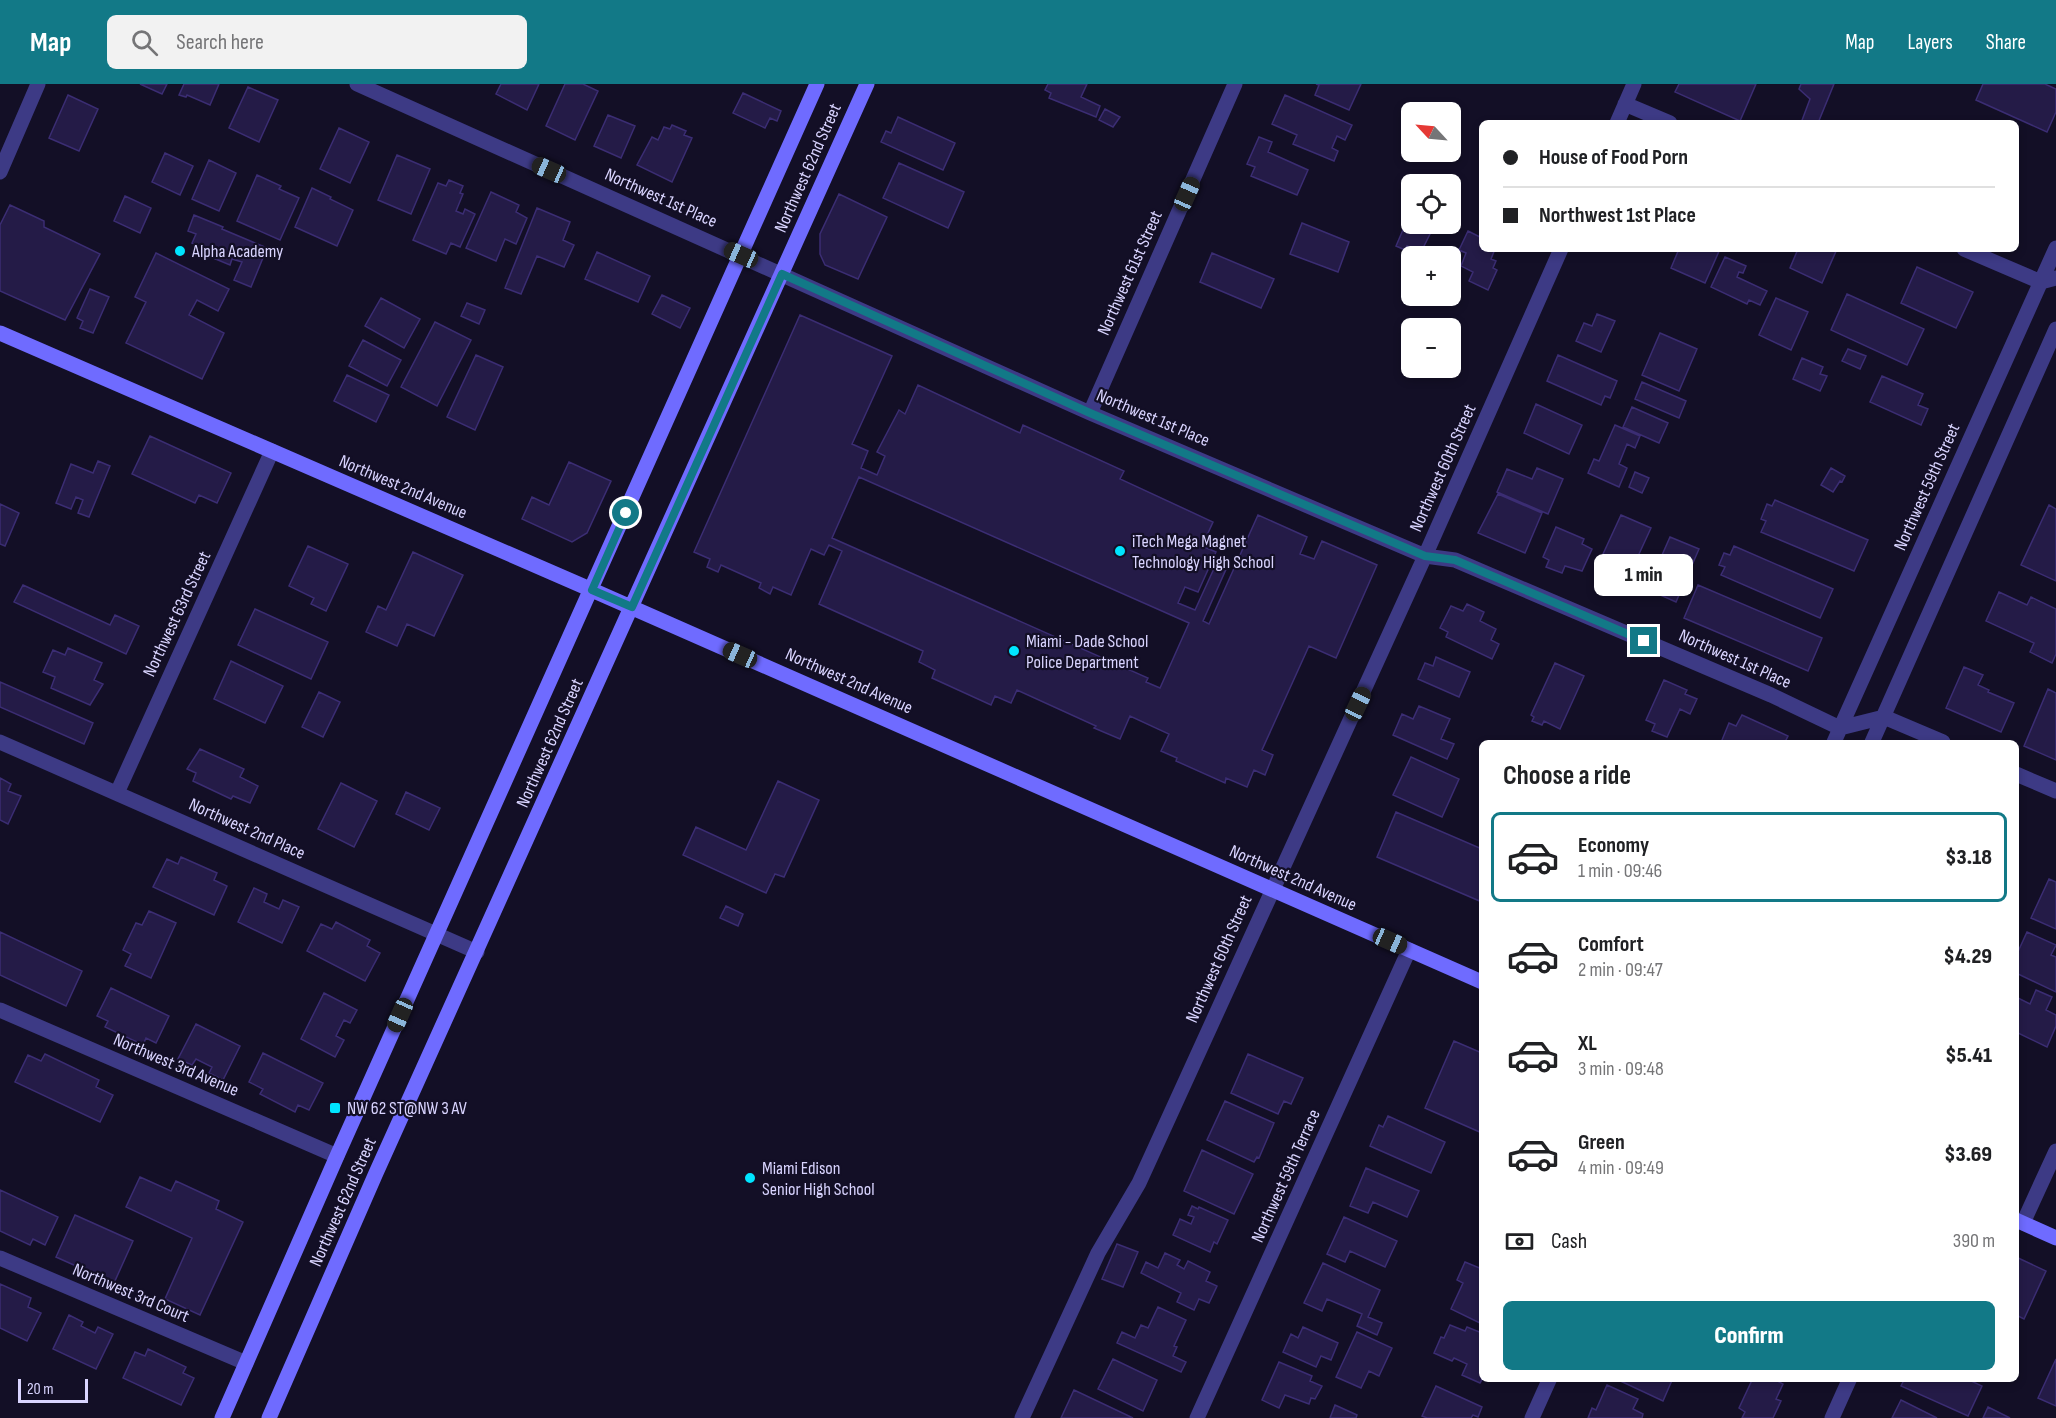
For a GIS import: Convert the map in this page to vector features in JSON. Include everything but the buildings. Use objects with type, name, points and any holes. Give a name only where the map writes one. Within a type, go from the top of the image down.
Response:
[{"type":"main road","name":"Northwest 62nd Street","points":[[222,1418],[817,84]]},
{"type":"main road","name":"Northwest 62nd Street","points":[[269,1418],[381,1163],[867,84]]},
{"type":"main road","name":"Northwest 2nd Avenue","points":[[0,333],[632,607],[1479,981]]},
{"type":"main road","points":[[2019,1222],[2056,1238]]},
{"type":"street","points":[[0,172],[38,84]]},
{"type":"street","name":"Northwest 1st Place","points":[[357,84],[1090,413],[1425,556],[1455,560],[1771,694],[1840,728]]},
{"type":"street","name":"Northwest 61st Street","points":[[1090,413],[1235,84]]},
{"type":"street","points":[[1618,120],[1634,84]]},
{"type":"street","points":[[1626,104],[1663,120]]},
{"type":"street","name":"Northwest 59th Street","points":[[1835,740],[2048,280],[2056,248]]},
{"type":"street","name":"Northwest 60th Street","points":[[1022,1418],[1098,1252],[1139,1183],[1425,556],[1560,252]]},
{"type":"street","points":[[1972,252],[2048,280]]},
{"type":"street","points":[[1873,740],[2056,329]]},
{"type":"street","name":"Northwest 63rd Street","points":[[117,793],[272,451]]},
{"type":"street","points":[[1840,728],[1884,717],[1938,740]]},
{"type":"street","name":"Northwest 2nd Place","points":[[0,742],[477,952]]},
{"type":"street","points":[[2019,775],[2056,791]]},
{"type":"street","name":"Northwest 59th Terrace","points":[[1197,1418],[1409,950]]},
{"type":"street","name":"Northwest 3rd Avenue","points":[[0,1010],[337,1156]]},
{"type":"street","points":[[2019,1222],[2056,1151]]},
{"type":"street","name":"Northwest 3rd Court","points":[[0,1258],[246,1363]]},
{"type":"street","points":[[1532,1418],[1548,1382]]},
{"type":"street","points":[[1832,1418],[1848,1382]]},
{"type":"place","name":"Alpha Academy","points":[[180,251]]},
{"type":"place","name":"iTech Mega Magnet Technology High School","points":[[1120,551]]},
{"type":"place","name":"Miami - Dade School Police Department","points":[[1014,651]]},
{"type":"place","name":"NW 62 ST@NW 3 AV","points":[[335,1108]]},
{"type":"place","name":"Miami Edison Senior High School","points":[[750,1178]]},
{"type":"route","points":[[626,513],[592,590],[632,607],[782,274],[1090,413],[1425,556],[1455,560],[1644,641]]}]
